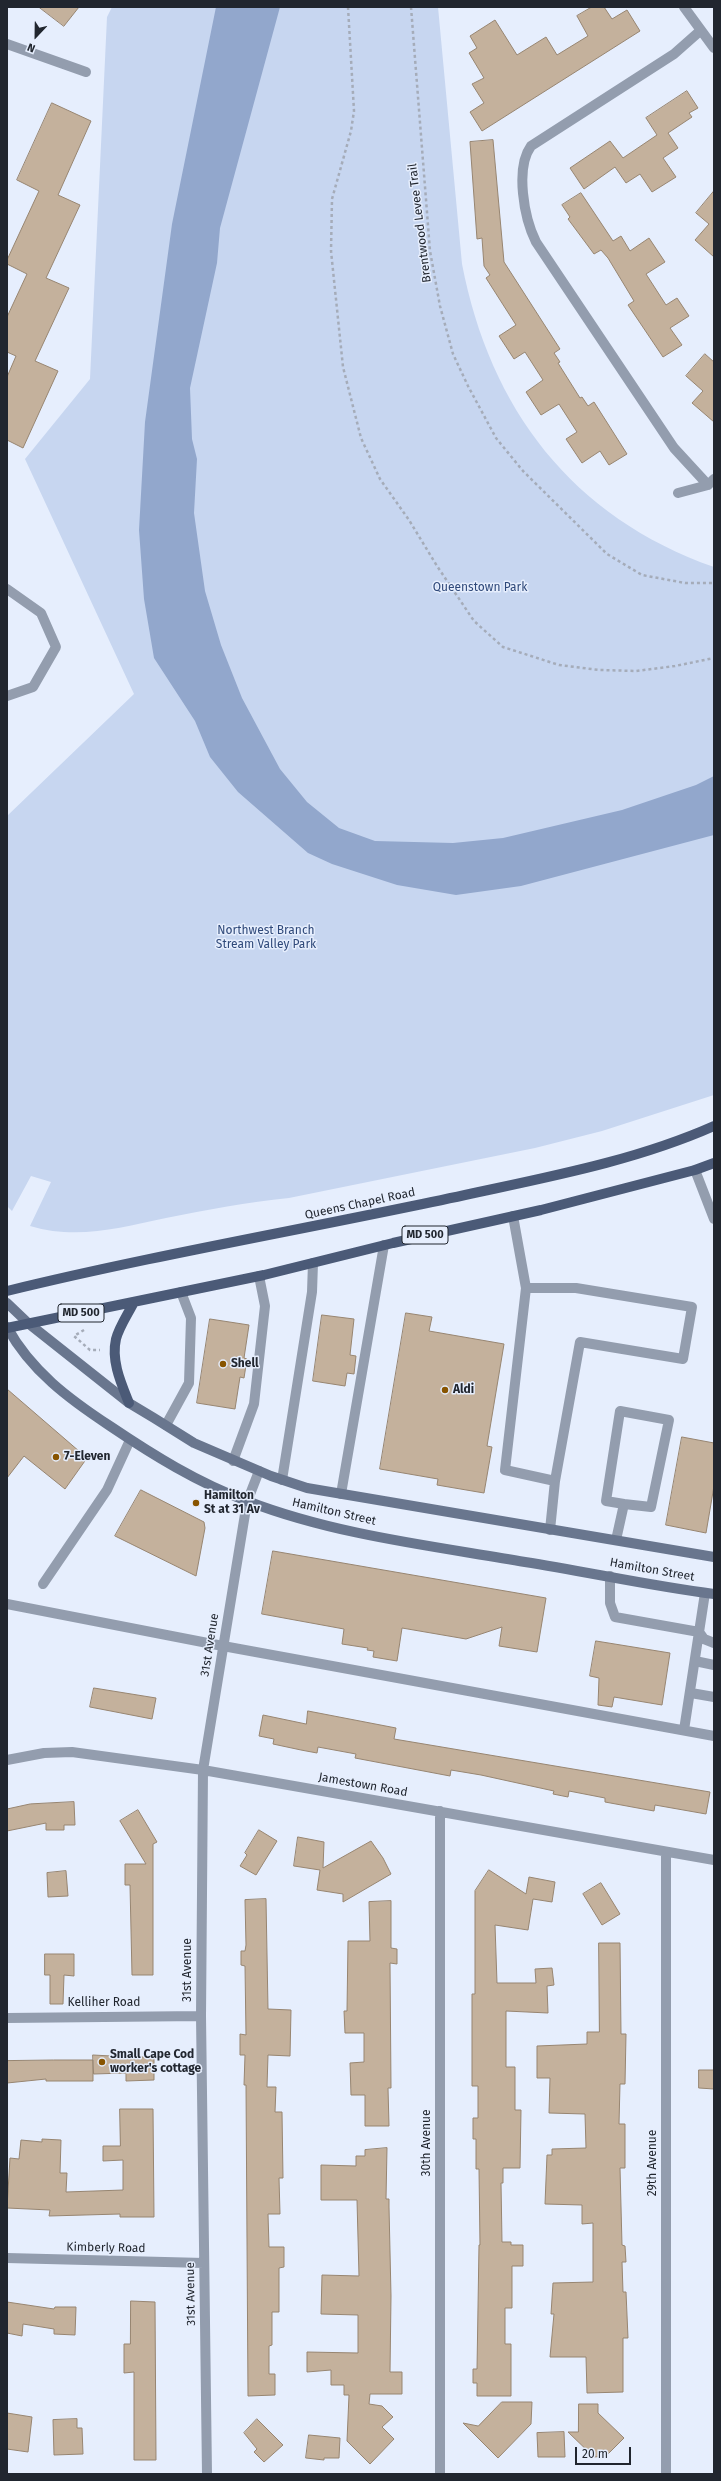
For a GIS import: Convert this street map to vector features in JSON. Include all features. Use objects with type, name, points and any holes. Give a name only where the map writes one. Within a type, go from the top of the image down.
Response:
[{"type":"main road","name":"Queens Chapel Road","points":[[7,1290],[110,1266],[213,1245],[320,1227],[533,1180],[638,1154],[714,1126]]},
{"type":"main road","name":"MD 500","points":[[7,1327],[259,1276],[384,1245],[513,1216],[695,1170],[714,1163]]},
{"type":"main road","points":[[129,1403],[119,1380],[115,1358],[116,1339],[134,1302]]},
{"type":"main road","name":"Hamilton Street","points":[[7,1303],[28,1322],[129,1403],[194,1443],[233,1461],[282,1480],[307,1488],[714,1557]]},
{"type":"main road","name":"Hamilton Street","points":[[7,1327],[23,1354],[55,1386],[130,1440],[206,1484],[247,1502],[332,1526],[709,1593]]},
{"type":"street","points":[[684,7],[700,31],[714,48]]},
{"type":"street","points":[[678,493],[711,482],[674,448],[536,242],[525,214],[523,162],[531,146],[674,54],[700,31]]},
{"type":"street","points":[[7,44],[86,72]]},
{"type":"street","points":[[7,589],[41,613],[56,646],[33,687],[7,696]]},
{"type":"street","points":[[695,1170],[714,1219]]},
{"type":"street","points":[[513,1216],[526,1288],[505,1470],[555,1481]]},
{"type":"street","points":[[341,1494],[384,1245]]},
{"type":"street","points":[[282,1480],[312,1292],[313,1263]]},
{"type":"street","points":[[233,1461],[254,1404],[265,1306],[259,1276]]},
{"type":"street","points":[[526,1288],[576,1288],[692,1308],[683,1359],[580,1342],[555,1481],[550,1530]]},
{"type":"street","points":[[166,1425],[189,1384],[191,1318],[181,1292]]},
{"type":"street","points":[[620,1411],[669,1420],[651,1507],[624,1504],[606,1500],[620,1411]]},
{"type":"street","points":[[43,1584],[107,1490],[130,1440]]},
{"type":"street","name":"31st Avenue","points":[[207,2474],[201,2016],[203,1770],[247,1502],[259,1471]]},
{"type":"street","points":[[616,1540],[624,1504]]},
{"type":"street","points":[[610,1576],[610,1603],[615,1617],[699,1632],[704,1639],[714,1643]]},
{"type":"street","points":[[684,1730],[699,1632],[709,1593]]},
{"type":"street","points":[[7,1604],[223,1646],[714,1736]]},
{"type":"street","points":[[695,1661],[714,1665]]},
{"type":"street","points":[[690,1693],[714,1698]]},
{"type":"street","name":"Jamestown Road","points":[[7,1760],[44,1753],[72,1752],[203,1770],[714,1860]]},
{"type":"street","name":"30th Avenue","points":[[440,1811],[440,2474]]},
{"type":"street","name":"29th Avenue","points":[[666,1852],[666,2474]]},
{"type":"street","name":"Kelliher Road","points":[[7,2018],[201,2016]]},
{"type":"street","name":"Kimberly Road","points":[[7,2258],[204,2263]]},
{"type":"path","points":[[348,7],[354,111],[351,131],[332,199],[331,251],[343,367],[361,438],[380,479],[409,520],[437,566],[474,621],[503,648],[559,665],[599,670],[644,670],[714,658]]},
{"type":"path","name":"Brentwood Levee Trail","points":[[411,7],[430,251],[440,306],[453,354],[468,386],[496,438],[523,471],[607,554],[642,575],[685,583],[714,583]]},
{"type":"path","points":[[84,1330],[74,1336],[90,1350],[103,1350]]},
{"type":"green space","name":"Northwest Branch Stream Valley Park","points":[[112,7],[438,7],[462,264],[475,317],[493,365],[517,410],[545,451],[579,487],[619,519],[664,546],[714,567],[714,1095],[602,1131],[535,1148],[289,1198],[227,1206],[115,1229],[64,1232],[30,1226],[51,1182],[31,1176],[12,1211],[7,1206],[7,816],[134,694],[25,459],[90,379],[107,17]]},
{"type":"shaded area","points":[[216,7],[280,7],[220,228],[217,263],[190,388],[192,439],[197,459],[194,513],[205,591],[221,645],[242,698],[280,769],[307,802],[339,828],[375,841],[453,843],[503,838],[622,810],[696,785],[714,776],[714,835],[521,886],[456,895],[397,885],[332,864],[308,853],[238,792],[210,757],[195,721],[154,658],[144,599],[139,530],[145,422],[172,224]]},
{"type":"building","points":[[39,7],[79,7],[64,26]]},
{"type":"building","points":[[592,7],[604,7],[612,19],[627,10],[640,31],[482,131],[470,112],[484,103],[472,84],[484,78],[469,53],[477,48],[470,36],[495,20],[517,55],[546,37],[557,55],[588,36],[577,16]]},
{"type":"building","points":[[687,91],[698,108],[689,113],[692,117],[668,133],[678,148],[663,158],[676,177],[652,192],[640,174],[626,183],[615,167],[584,189],[570,168],[610,141],[623,158],[657,135],[646,118]]},
{"type":"building","points":[[52,103],[91,121],[58,195],[80,205],[46,278],[69,288],[35,361],[58,371],[23,448],[7,440],[7,377],[16,356],[7,352],[7,317],[27,274],[7,264],[7,260],[39,191],[17,180]]},
{"type":"building","points":[[493,140],[504,262],[560,349],[554,353],[560,362],[558,363],[580,398],[582,397],[588,406],[594,402],[627,454],[609,465],[600,451],[582,463],[566,439],[577,432],[559,404],[541,415],[526,392],[543,380],[525,352],[514,359],[499,336],[516,325],[486,278],[490,275],[484,266],[482,238],[477,239],[470,142]]},
{"type":"building","points":[[714,191],[714,257],[695,240],[709,224],[696,213]]},
{"type":"building","points":[[581,193],[613,241],[621,236],[630,251],[649,238],[665,262],[646,274],[666,305],[677,298],[689,316],[670,328],[682,345],[663,357],[628,305],[634,301],[608,258],[601,250],[594,254],[568,219],[570,217],[562,205]]},
{"type":"building","points":[[705,354],[714,362],[714,422],[692,403],[703,391],[686,376]]},
{"type":"building","name":"Aldi","points":[[406,1313],[432,1317],[429,1331],[504,1344],[487,1446],[492,1447],[484,1493],[437,1485],[438,1479],[380,1469]]},
{"type":"building","points":[[322,1315],[354,1319],[350,1355],[356,1356],[354,1374],[347,1373],[345,1386],[313,1381]]},
{"type":"building","points":[[210,1319],[249,1325],[244,1358],[247,1359],[244,1378],[240,1377],[235,1409],[197,1403]]},
{"type":"building","points":[[7,1389],[87,1458],[65,1489],[24,1456],[7,1478]]},
{"type":"building","points":[[682,1437],[714,1443],[714,1486],[706,1533],[666,1525]]},
{"type":"building","points":[[141,1490],[204,1522],[205,1528],[196,1576],[115,1536]]},
{"type":"building","points":[[273,1551],[546,1598],[537,1652],[499,1646],[502,1627],[466,1639],[402,1628],[397,1661],[373,1657],[374,1651],[367,1650],[368,1648],[342,1644],[344,1629],[262,1614]]},
{"type":"building","points":[[596,1641],[670,1653],[662,1705],[614,1697],[612,1707],[598,1705],[599,1678],[590,1676]]},
{"type":"building","points":[[94,1688],[156,1698],[152,1719],[90,1707]]},
{"type":"building","points":[[308,1711],[396,1728],[394,1739],[710,1792],[706,1814],[655,1805],[654,1811],[605,1802],[605,1798],[569,1791],[568,1797],[553,1794],[554,1791],[481,1775],[451,1770],[450,1776],[355,1758],[356,1754],[318,1747],[317,1753],[301,1750],[273,1744],[274,1739],[259,1736],[263,1715],[306,1724]]},
{"type":"building","points":[[74,1802],[75,1825],[64,1825],[64,1830],[46,1830],[46,1823],[7,1831],[7,1809],[30,1804]]},
{"type":"building","points":[[138,1810],[157,1842],[153,1844],[153,1975],[132,1975],[130,1885],[125,1885],[125,1864],[146,1864],[120,1821]]},
{"type":"building","points":[[259,1830],[277,1841],[256,1875],[240,1866],[247,1855],[245,1853]]},
{"type":"building","points":[[298,1837],[324,1842],[323,1868],[371,1841],[383,1858],[391,1874],[343,1902],[343,1894],[317,1890],[320,1870],[294,1866]]},
{"type":"building","points":[[489,1870],[526,1894],[529,1877],[555,1882],[552,1902],[533,1899],[528,1930],[495,1925],[497,1983],[536,1983],[535,1969],[552,1968],[554,1985],[547,1986],[548,2013],[506,2011],[506,2067],[515,2067],[515,2110],[521,2110],[520,2168],[503,2168],[503,2183],[501,2183],[502,2242],[511,2242],[511,2245],[523,2245],[523,2266],[512,2266],[512,2308],[505,2308],[505,2344],[511,2344],[511,2396],[477,2396],[477,2383],[473,2383],[473,2369],[477,2369],[480,2245],[479,2169],[476,2169],[476,2139],[473,2139],[473,2118],[478,2118],[478,2086],[472,2086],[472,1994],[475,1994],[475,1891]]},
{"type":"building","points":[[66,1871],[68,1896],[48,1897],[47,1873]]},
{"type":"building","points":[[601,1883],[620,1914],[602,1925],[583,1894]]},
{"type":"building","points":[[266,1899],[268,2009],[291,2010],[290,2056],[268,2055],[267,2087],[276,2087],[275,2112],[282,2112],[283,2178],[279,2178],[280,2214],[268,2214],[269,2247],[284,2247],[284,2267],[279,2268],[279,2312],[272,2312],[272,2345],[269,2346],[269,2374],[275,2374],[275,2395],[248,2396],[246,2085],[244,2085],[245,2055],[240,2055],[240,2034],[246,2035],[245,1966],[241,1965],[241,1951],[245,1951],[246,1945],[245,1900]]},
{"type":"building","points":[[391,1901],[391,1948],[397,1949],[397,1964],[390,1963],[391,2088],[388,2088],[389,2126],[365,2126],[365,2095],[351,2095],[350,2063],[364,2062],[364,2033],[345,2033],[344,2011],[347,2011],[348,1941],[370,1941],[369,1902]]},
{"type":"building","points":[[599,1943],[620,1943],[621,2034],[626,2034],[625,2084],[620,2084],[619,2124],[625,2124],[625,2168],[620,2168],[622,2245],[625,2246],[626,2262],[622,2262],[623,2292],[626,2292],[628,2338],[623,2338],[623,2392],[587,2393],[586,2357],[550,2357],[554,2314],[551,2314],[553,2283],[593,2282],[593,2223],[582,2224],[582,2205],[545,2204],[547,2155],[552,2155],[552,2149],[586,2148],[585,2114],[549,2113],[550,2078],[537,2078],[537,2046],[587,2044],[587,2032],[599,2032]]},
{"type":"building","points":[[45,1954],[74,1954],[74,1976],[64,1975],[63,2004],[50,2004],[50,1975],[45,1975]]},
{"type":"building","points":[[93,2055],[111,2057],[154,2057],[154,2080],[126,2081],[126,2073],[94,2074]]},
{"type":"building","points":[[93,2060],[93,2081],[46,2081],[46,2079],[7,2083],[7,2061]]},
{"type":"building","points":[[699,2070],[714,2070],[714,2089],[699,2088]]},
{"type":"building","points":[[120,2109],[153,2109],[154,2217],[120,2217],[120,2214],[49,2216],[50,2210],[7,2208],[10,2158],[19,2159],[21,2140],[42,2142],[42,2139],[61,2140],[60,2173],[67,2173],[66,2192],[123,2190],[123,2160],[103,2161],[103,2146],[120,2146]]},
{"type":"building","points":[[387,2148],[386,2199],[389,2199],[391,2296],[390,2372],[402,2372],[402,2394],[370,2394],[369,2404],[382,2406],[393,2417],[382,2427],[394,2439],[370,2464],[347,2441],[349,2395],[344,2395],[344,2385],[331,2385],[331,2370],[307,2372],[307,2352],[358,2353],[358,2315],[321,2314],[322,2275],[359,2276],[357,2200],[321,2200],[321,2165],[356,2166],[356,2156],[365,2156],[365,2150]]},
{"type":"building","points":[[131,2301],[155,2302],[156,2460],[134,2460],[134,2372],[124,2373],[124,2344],[130,2344]]},
{"type":"building","points":[[7,2302],[54,2309],[55,2307],[76,2307],[75,2335],[54,2334],[54,2329],[23,2324],[22,2336],[7,2333]]},
{"type":"building","points":[[502,2402],[532,2402],[531,2424],[498,2458],[463,2423],[478,2426]]},
{"type":"building","points":[[579,2404],[598,2404],[598,2413],[624,2438],[606,2456],[594,2457],[568,2432],[578,2432]]},
{"type":"building","points":[[7,2413],[32,2417],[28,2452],[7,2449]]},
{"type":"building","points":[[77,2419],[77,2428],[82,2428],[83,2454],[54,2455],[53,2420]]},
{"type":"building","points":[[257,2419],[283,2445],[264,2462],[254,2452],[257,2449],[244,2433]]},
{"type":"building","points":[[564,2432],[565,2457],[538,2457],[537,2433]]},
{"type":"building","points":[[309,2435],[340,2438],[339,2458],[324,2458],[324,2460],[306,2458]]},
{"type":"place","name":"Shell","points":[[223,1364]]},
{"type":"place","name":"Aldi","points":[[445,1390]]},
{"type":"place","name":"7-Eleven","points":[[56,1457]]},
{"type":"place","name":"Hamilton St at 31 Av","points":[[196,1503]]},
{"type":"place","name":"Small Cape Cod worker's cottage","points":[[102,2062]]},
{"type":"park label","name":"Queenstown Park","points":[[480,588]]}]
